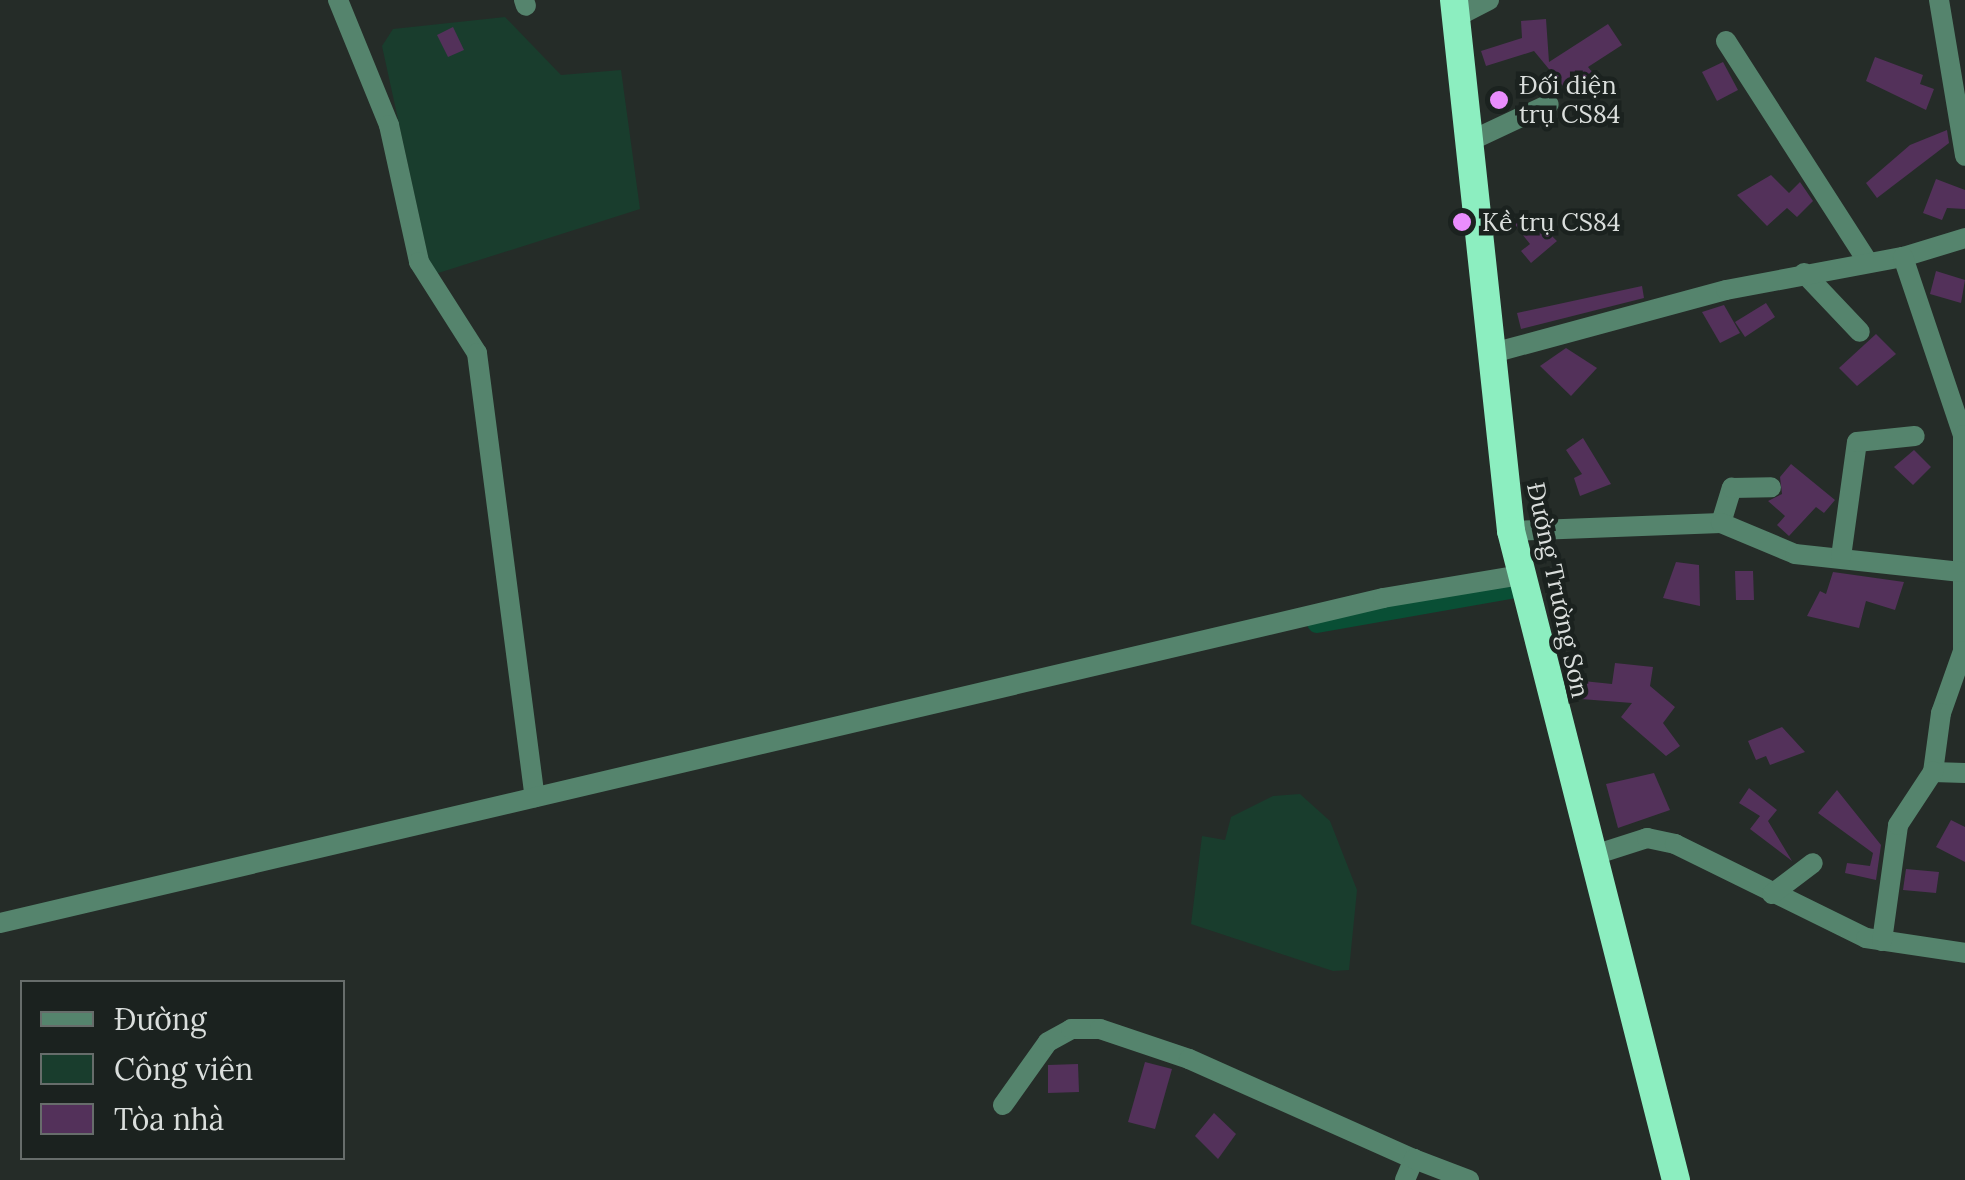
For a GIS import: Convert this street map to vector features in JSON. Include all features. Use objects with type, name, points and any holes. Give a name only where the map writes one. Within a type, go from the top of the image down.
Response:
[{"type":"highway","name":"Đường Trường Sơn","points":[[1455,8],[1488,354],[1511,531],[1676,1180]]},
{"type":"street","points":[[338,0],[389,125],[419,262],[477,353],[535,797]]},
{"type":"street","points":[[1455,8],[1489,0]]},
{"type":"street","points":[[1939,0],[1965,156]]},
{"type":"street","points":[[1726,41],[1868,262]]},
{"type":"street","points":[[1468,142],[1549,104]]},
{"type":"street","points":[[1488,354],[1804,273],[1902,257],[1965,238]]},
{"type":"street","points":[[1882,941],[1898,825],[1932,772],[1941,714],[1963,651],[1959,405],[1932,362],[1902,257]]},
{"type":"street","points":[[1804,273],[1860,332]]},
{"type":"street","points":[[1840,557],[1857,442],[1916,436]]},
{"type":"street","points":[[1720,524],[1732,488],[1771,487]]},
{"type":"street","points":[[1511,531],[1720,524],[1795,554],[1961,572]]},
{"type":"street","points":[[0,923],[1383,598],[1520,575]]},
{"type":"street","points":[[1932,772],[1965,773]]},
{"type":"street","points":[[1591,856],[1646,838],[1676,844],[1772,894],[1882,941],[1965,952]]},
{"type":"street","points":[[1772,894],[1813,863]]},
{"type":"street","points":[[1003,1105],[1048,1042],[1071,1030],[1100,1029],[1189,1058],[1469,1180]]},
{"type":"street","points":[[1405,1180],[1414,1159]]},
{"type":"green space","points":[[505,17],[561,75],[621,70],[640,209],[432,275],[382,46],[393,29]]},
{"type":"green space","points":[[1300,794],[1330,821],[1357,890],[1349,970],[1333,971],[1191,924],[1202,836],[1225,840],[1231,817],[1273,796]]},
{"type":"building","points":[[1546,19],[1549,62],[1608,24],[1622,45],[1588,67],[1597,78],[1572,97],[1534,51],[1486,66],[1481,51],[1522,38],[1521,21]]},
{"type":"building","points":[[453,27],[464,50],[448,57],[437,35]]},
{"type":"building","points":[[1875,57],[1923,75],[1920,84],[1934,89],[1926,110],[1866,81]]},
{"type":"building","points":[[1723,62],[1738,90],[1717,101],[1702,72]]},
{"type":"building","points":[[1947,130],[1949,143],[1877,198],[1866,183],[1910,145]]},
{"type":"building","points":[[1771,175],[1789,193],[1800,182],[1813,201],[1797,217],[1787,208],[1767,226],[1737,195]]},
{"type":"building","points":[[1936,179],[1965,190],[1965,209],[1947,208],[1942,220],[1923,213]]},
{"type":"building","points":[[1528,213],[1557,241],[1531,263],[1521,251],[1530,244],[1514,224]]},
{"type":"building","points":[[1936,271],[1965,280],[1961,303],[1930,294]]},
{"type":"building","points":[[1642,286],[1644,298],[1521,329],[1517,313]]},
{"type":"building","points":[[1766,303],[1775,317],[1745,337],[1735,322]]},
{"type":"building","points":[[1724,305],[1740,333],[1720,343],[1702,312]]},
{"type":"building","points":[[1876,334],[1896,354],[1857,386],[1839,368]]},
{"type":"building","points":[[1566,348],[1597,368],[1571,396],[1540,366]]},
{"type":"building","points":[[1583,438],[1611,484],[1580,496],[1574,478],[1582,474],[1566,450]]},
{"type":"building","points":[[1914,450],[1931,467],[1913,485],[1894,467]]},
{"type":"building","points":[[1791,464],[1835,500],[1824,513],[1816,507],[1789,536],[1777,525],[1785,516],[1768,501],[1782,494],[1780,477]]},
{"type":"building","points":[[1676,562],[1699,565],[1700,606],[1663,598]]},
{"type":"building","points":[[1735,571],[1753,571],[1754,600],[1736,600]]},
{"type":"building","points":[[1833,572],[1904,582],[1895,610],[1866,601],[1859,628],[1807,616],[1820,591],[1826,594]]},
{"type":"building","points":[[1615,663],[1653,667],[1650,686],[1675,707],[1663,723],[1680,746],[1666,756],[1621,717],[1632,703],[1581,699],[1583,681],[1612,684]]},
{"type":"building","points":[[1782,727],[1805,752],[1770,765],[1766,756],[1756,760],[1748,741]]},
{"type":"building","points":[[1654,773],[1670,810],[1618,828],[1606,784]]},
{"type":"building","points":[[1749,788],[1777,810],[1768,821],[1792,861],[1750,829],[1760,816],[1739,803]]},
{"type":"building","points":[[1837,790],[1881,845],[1876,880],[1845,873],[1847,863],[1870,866],[1873,853],[1818,813]]},
{"type":"building","points":[[1951,820],[1965,827],[1965,862],[1936,847]]},
{"type":"building","points":[[1906,869],[1939,872],[1936,893],[1903,890]]},
{"type":"building","points":[[1145,1062],[1172,1069],[1155,1129],[1128,1122]]},
{"type":"building","points":[[1078,1064],[1079,1092],[1048,1093],[1048,1065]]},
{"type":"building","points":[[1214,1113],[1236,1134],[1218,1159],[1195,1136]]},
{"type":"waterway","points":[[1317,623],[1522,587]]},
{"type":"place","name":"Đối diện trụ CS84","points":[[1499,100]]},
{"type":"place","name":"Kề trụ CS84","points":[[1462,222]]}]
